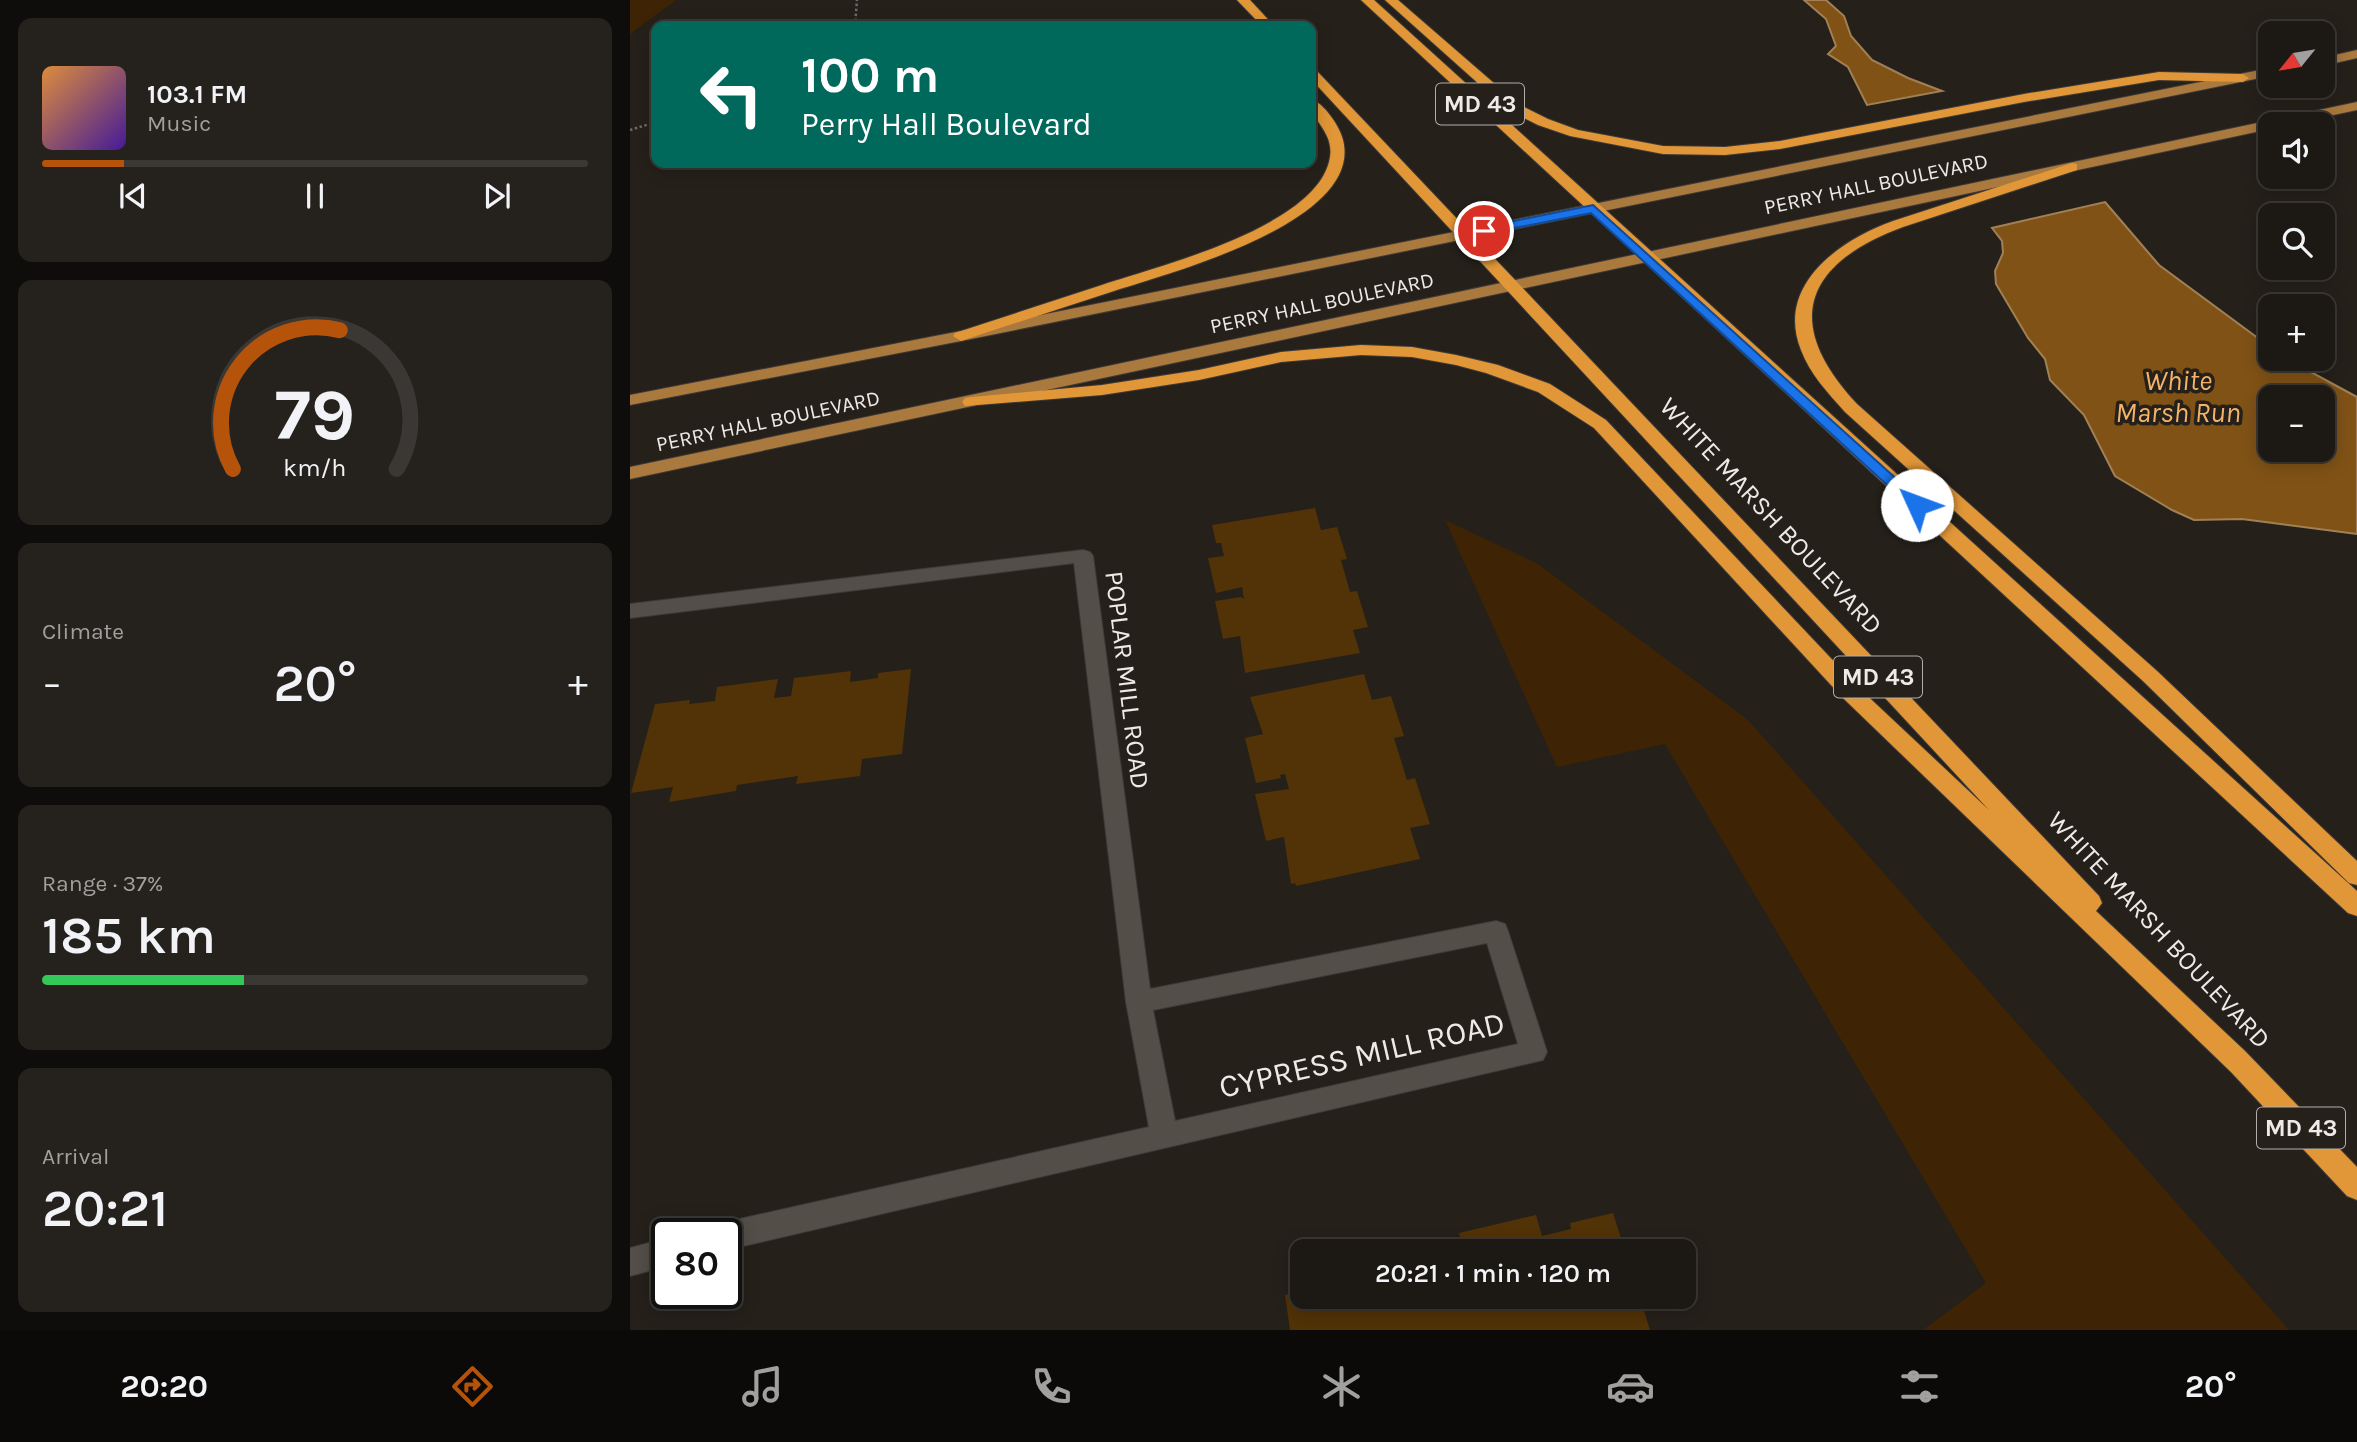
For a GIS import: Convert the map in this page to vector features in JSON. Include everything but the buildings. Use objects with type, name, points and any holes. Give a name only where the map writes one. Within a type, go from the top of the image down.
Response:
[{"type":"highway","points":[[1243,0],[1263,21]]},
{"type":"highway","name":"MD 43","points":[[1367,0],[2357,906]]},
{"type":"highway","points":[[1391,0],[1513,107],[1543,122],[1575,133],[1663,150],[1725,151],[1780,145],[2036,96],[2160,76],[2243,78]]},
{"type":"highway","name":"WHITE MARSH BOULEVARD","points":[[1316,77],[2357,1187]]},
{"type":"highway","points":[[961,336],[1230,248],[1263,233],[1290,216],[1312,197],[1328,178],[1334,162],[1338,145],[1331,127],[1316,109]]},
{"type":"highway","points":[[2072,167],[1891,227],[1846,249],[1819,277],[1805,305],[1802,321],[1814,363],[1830,387],[1851,408],[2150,676],[2357,876]]},
{"type":"highway","points":[[971,402],[1102,390],[1199,375],[1281,358],[1361,350],[1412,352],[1456,360],[1492,369],[1544,388],[1600,424],[1851,693],[2246,1069]]},
{"type":"main road","points":[[2335,59],[2357,54]]},
{"type":"main road","name":"PERRY HALL BOULEVARD","points":[[630,400],[961,336],[2258,75]]},
{"type":"main road","name":"PERRY HALL BOULEVARD","points":[[2330,112],[2357,106]]},
{"type":"main road","name":"PERRY HALL BOULEVARD","points":[[630,473],[1996,181],[2258,128]]},
{"type":"street","name":"POPLAR MILL ROAD","points":[[630,611],[1083,556],[1139,1002],[1164,1136]]},
{"type":"street","name":"CYPRESS MILL ROAD","points":[[742,1232],[1534,1052],[1496,931],[1139,1002]]},
{"type":"street","points":[[630,1262],[651,1256]]},
{"type":"path","points":[[855,21],[857,0]]},
{"type":"path","points":[[630,131],[651,124]]},
{"type":"shaded area","points":[[630,0],[676,0],[630,34]]},
{"type":"shaded area","points":[[1445,520],[1538,564],[1748,720],[2289,1330],[1923,1330],[1986,1283],[1665,744],[1557,767]]},
{"type":"water","points":[[1804,0],[1826,0],[1844,16],[1851,36],[1872,60],[1942,91],[1867,105],[1848,67],[1828,54],[1836,46],[1826,19]]},
{"type":"water","name":"White Marsh Run","points":[[2105,202],[2159,265],[2258,338],[2258,371],[2309,371],[2335,385],[2258,385],[2258,462],[2335,462],[2335,385],[2357,397],[2357,534],[2242,519],[2194,520],[2115,476],[2084,415],[2050,380],[2045,359],[2028,338],[1996,284],[1995,271],[2003,253],[2002,241],[1992,228]]},
{"type":"route","points":[[1484,231],[1593,209],[1917,505]]}]
